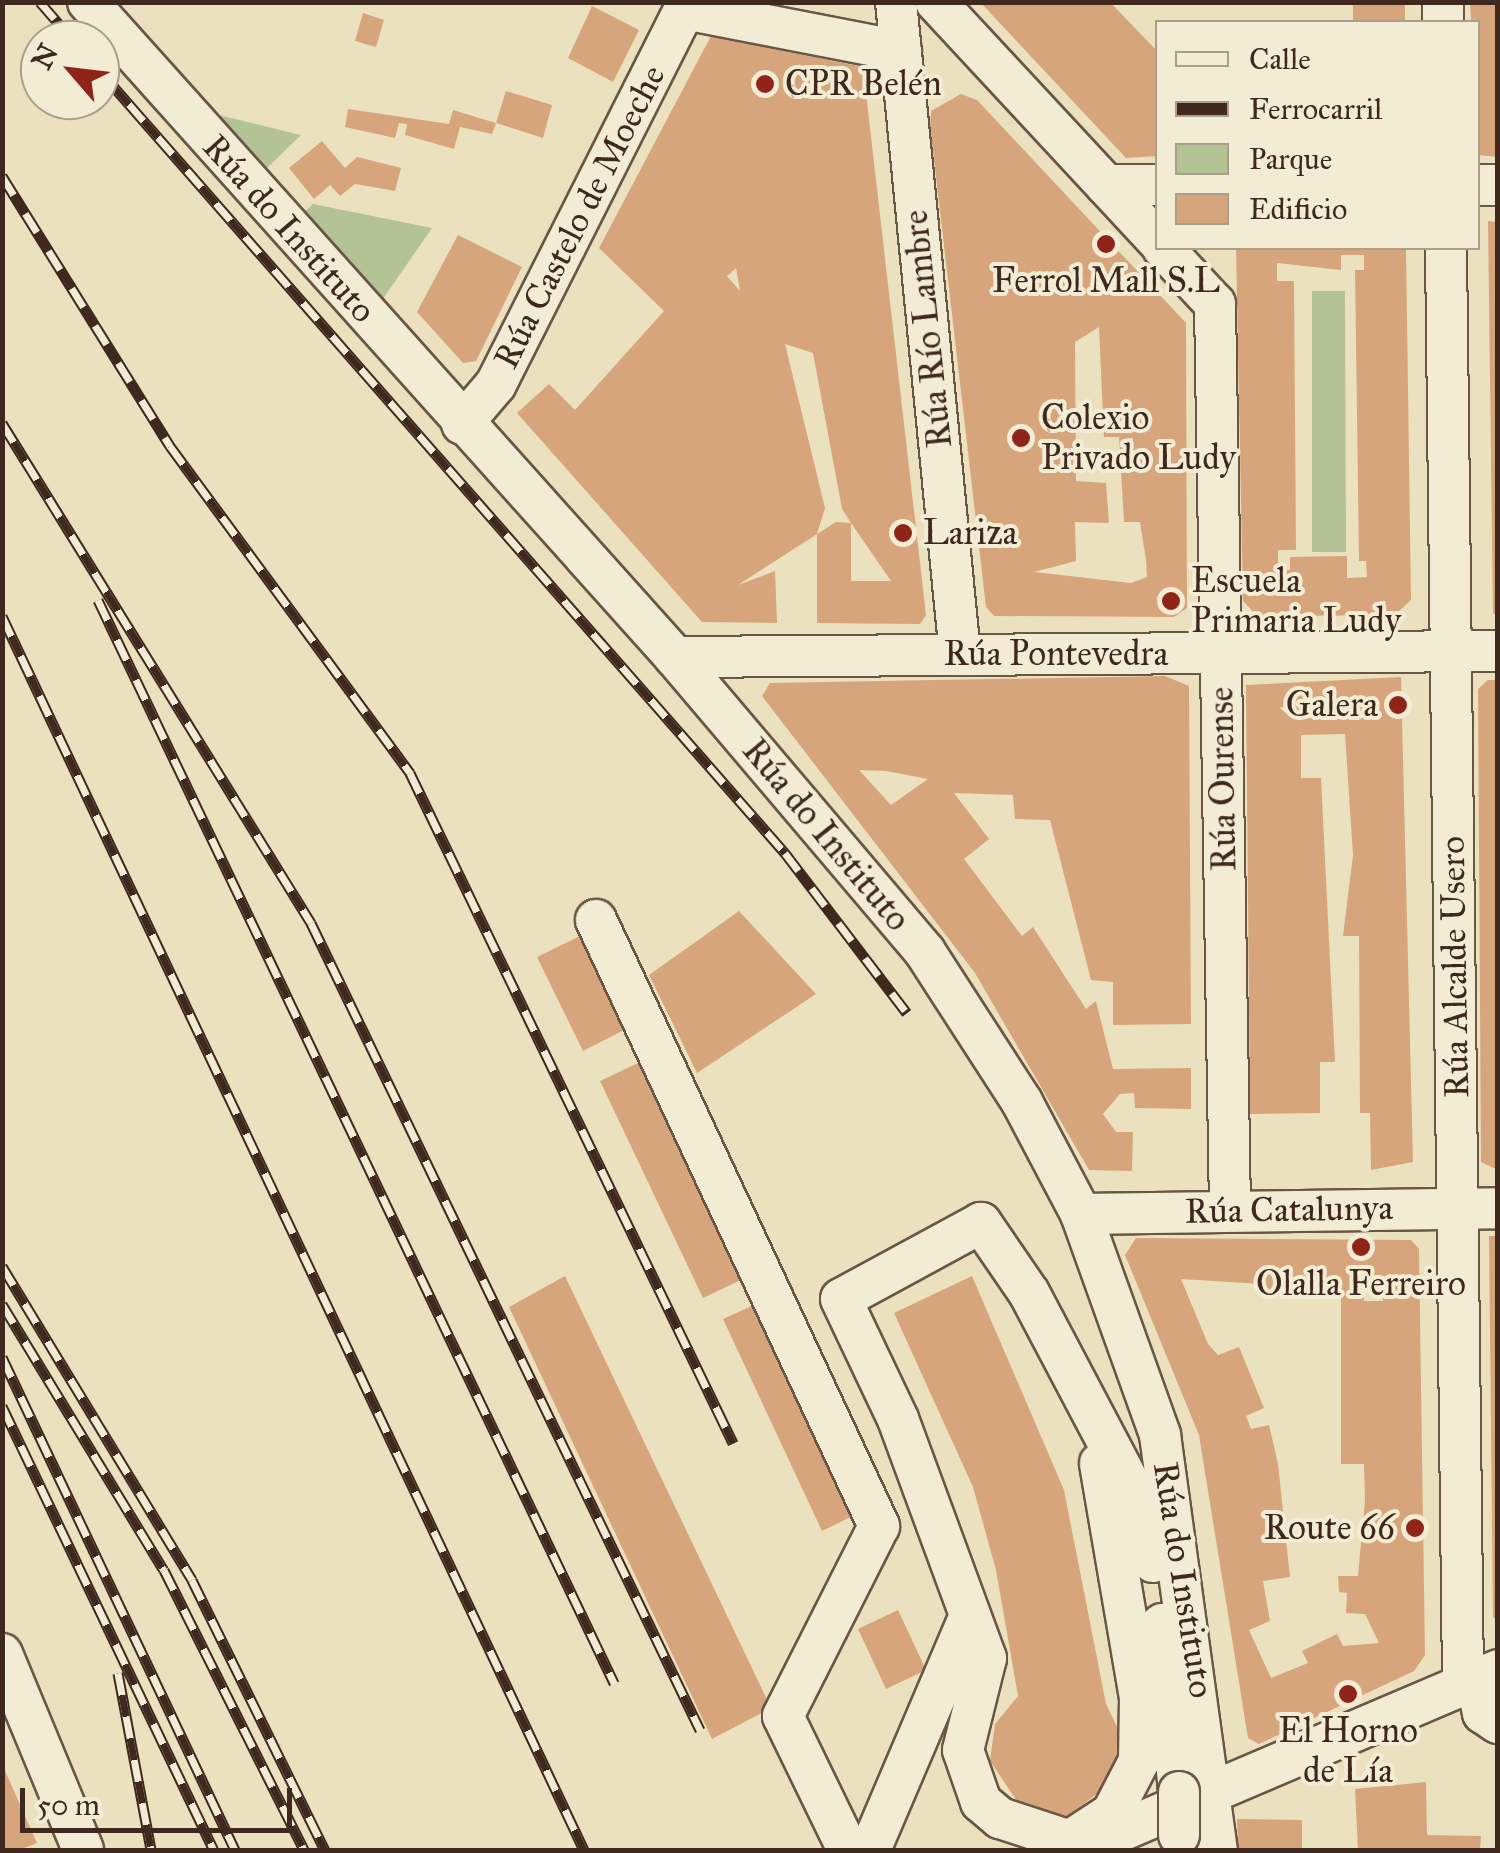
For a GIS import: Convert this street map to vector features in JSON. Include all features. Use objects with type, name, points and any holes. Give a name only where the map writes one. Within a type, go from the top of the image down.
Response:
[{"type":"street","name":"Rúa Río Lambre","points":[[896,2],[960,655]]},
{"type":"street","points":[[936,2],[1155,238]]},
{"type":"street","name":"Rúa do Instituto","points":[[92,4],[462,424],[675,657],[924,952],[1081,1214],[1160,1436],[1198,1794],[1217,1850]]},
{"type":"street","points":[[686,6],[901,51]]},
{"type":"street","name":"Rúa Castelo de Moeche","points":[[462,424],[496,384],[686,6]]},
{"type":"street","points":[[1106,186],[1155,186]]},
{"type":"street","name":"Rúa Ourense","points":[[1165,250],[1215,304],[1230,1210]]},
{"type":"street","name":"Rúa Alcalde Usero","points":[[1446,250],[1457,1209],[1479,1678]]},
{"type":"street","name":"Rúa Pontevedra","points":[[675,657],[1498,651]]},
{"type":"street","points":[[596,920],[879,1526],[782,1716],[848,1850]]},
{"type":"street","name":"Rúa Catalunya","points":[[1081,1214],[1498,1208]]},
{"type":"street","points":[[1178,1843],[1198,1794],[1144,1511],[1081,1403],[1029,1293],[980,1223],[842,1300],[898,1419],[986,1658],[963,1750],[969,1777],[1000,1818],[1070,1840],[1198,1794],[1479,1678],[1484,1712],[1498,1723]]},
{"type":"street","points":[[1070,1840],[1112,1813],[1139,1745],[1110,1493],[1081,1403]]},
{"type":"street","points":[[870,1850],[970,1616]]},
{"type":"street","points":[[2,1654],[84,1850]]},
{"type":"green space","points":[[202,111],[301,135],[257,178]]},
{"type":"green space","points":[[313,204],[432,228],[376,309],[298,218]]},
{"type":"green space","points":[[1312,291],[1345,291],[1346,552],[1312,552]]},
{"type":"building","points":[[980,2],[1110,2],[1155,49],[1155,156],[1126,158]]},
{"type":"building","points":[[1353,2],[1405,2],[1405,20],[1353,20]]},
{"type":"building","points":[[1470,2],[1498,2],[1498,157],[1480,155],[1480,20],[1471,20]]},
{"type":"building","points":[[592,6],[639,30],[613,82],[568,58]]},
{"type":"building","points":[[363,13],[384,20],[376,47],[355,41]]},
{"type":"building","points":[[711,36],[863,67],[926,615],[920,624],[817,623],[817,534],[738,585],[775,571],[777,623],[702,622],[517,413],[549,384],[575,410],[664,311],[599,248]],"holes":[[[736,268],[740,291],[727,276]],[[785,344],[813,353],[842,509],[851,523],[836,522],[817,534],[825,508]],[[851,523],[891,581],[851,581]]]},
{"type":"building","points":[[506,91],[552,105],[543,138],[496,123]]},
{"type":"building","points":[[961,94],[977,100],[1186,323],[1187,608],[1174,617],[994,616],[986,607],[931,111]],"holes":[[[1099,327],[1104,437],[1119,437],[1124,522],[1140,522],[1147,577],[1131,583],[1034,572],[1076,561],[1075,522],[1109,523],[1106,483],[1076,481],[1075,342]]]},
{"type":"building","points":[[348,109],[449,124],[453,110],[496,123],[492,134],[460,127],[454,149],[405,135],[407,124],[399,123],[395,138],[345,127]]},
{"type":"building","points":[[322,141],[345,168],[357,157],[401,168],[395,191],[355,184],[340,196],[330,185],[314,199],[289,168]]},
{"type":"building","points":[[1488,221],[1498,222],[1498,614],[1493,614]]},
{"type":"building","points":[[458,235],[522,267],[476,361],[463,363],[417,312]]},
{"type":"building","points":[[1236,250],[1406,250],[1411,600],[1395,615],[1257,616],[1243,601]],"holes":[[[1341,255],[1364,255],[1364,270],[1355,270],[1359,561],[1366,561],[1367,577],[1347,578],[1347,556],[1290,557],[1290,570],[1278,570],[1278,550],[1296,550],[1294,281],[1277,281],[1277,263],[1341,270]]]},
{"type":"building","points":[[1165,676],[1189,686],[1191,1024],[1113,1025],[1113,982],[1091,980],[1050,820],[1015,819],[1013,795],[954,793],[989,839],[964,859],[1022,936],[1033,927],[1086,1009],[1096,1001],[1113,1069],[1191,1068],[1191,1109],[1135,1108],[1134,1093],[1120,1094],[1103,1114],[1116,1132],[1133,1132],[1132,1171],[1089,1170],[975,973],[762,696],[770,683]],"holes":[[[859,770],[928,779],[891,805]]]},
{"type":"building","points":[[1401,677],[1413,1162],[1371,1170],[1370,1113],[1360,1113],[1359,936],[1343,936],[1353,855],[1345,734],[1301,735],[1301,778],[1321,778],[1335,1062],[1320,1062],[1320,1113],[1250,1114],[1246,685]]},
{"type":"building","points":[[1488,680],[1498,680],[1498,1170],[1481,1162],[1478,689]]},
{"type":"building","points":[[739,911],[816,994],[697,1073],[649,975]]},
{"type":"building","points":[[580,936],[626,1029],[583,1051],[537,957]]},
{"type":"building","points":[[640,1062],[743,1279],[703,1298],[600,1081]]},
{"type":"building","points":[[1489,1236],[1498,1236],[1498,1621],[1493,1617]]},
{"type":"building","points":[[1136,1238],[1411,1240],[1419,1249],[1425,1655],[1414,1671],[1259,1744],[1248,1738],[1199,1435],[1125,1255]],"holes":[[[1181,1279],[1262,1284],[1262,1293],[1341,1292],[1341,1464],[1364,1464],[1365,1500],[1358,1576],[1338,1576],[1339,1592],[1347,1593],[1346,1613],[1365,1614],[1379,1643],[1343,1646],[1337,1634],[1302,1651],[1308,1663],[1271,1678],[1249,1630],[1270,1621],[1263,1581],[1290,1577],[1278,1464],[1269,1425],[1251,1429],[1246,1416],[1264,1408],[1239,1347],[1218,1355],[1208,1344]],[[1383,1284],[1383,1301],[1364,1301],[1364,1285]]]},
{"type":"building","points":[[565,1276],[771,1708],[712,1739],[509,1307]]},
{"type":"building","points":[[972,1276],[1064,1490],[1106,1704],[1123,1739],[1117,1779],[1067,1816],[1021,1807],[990,1761],[995,1724],[1018,1696],[996,1570],[973,1487],[894,1313]]},
{"type":"building","points":[[758,1303],[857,1514],[822,1531],[723,1319]]},
{"type":"building","points":[[898,1610],[926,1670],[886,1689],[858,1629]]},
{"type":"building","points":[[2,1764],[37,1843],[19,1850],[2,1850]]},
{"type":"building","points":[[1426,1782],[1427,1835],[1481,1836],[1480,1850],[1358,1850],[1355,1789]]},
{"type":"building","points":[[1237,1819],[1302,1820],[1302,1850],[1238,1850]]},
{"type":"railway","points":[[40,2],[56,20]]},
{"type":"railway","points":[[120,94],[785,853],[907,1013]]},
{"type":"railway","points":[[2,176],[170,446],[410,773],[733,1443]]},
{"type":"railway","points":[[2,423],[311,923],[700,1730]]},
{"type":"railway","points":[[98,600],[614,1683]]},
{"type":"railway","points":[[2,616],[584,1850]]},
{"type":"railway","points":[[2,1266],[192,1580],[325,1850]]},
{"type":"railway","points":[[2,1304],[164,1570],[304,1850]]},
{"type":"railway","points":[[2,1357],[235,1850]]},
{"type":"railway","points":[[2,1406],[214,1850]]},
{"type":"railway","points":[[118,1673],[151,1850]]},
{"type":"place","name":"CPR Belén","points":[[765,84]]},
{"type":"place","name":"Ferrol Mall S.L","points":[[1106,244]]},
{"type":"place","name":"Colexio Privado Ludy","points":[[1021,438]]},
{"type":"place","name":"Lariza","points":[[903,533]]},
{"type":"place","name":"Escuela Primaria Ludy","points":[[1171,601]]},
{"type":"place","name":"Galera","points":[[1398,705]]},
{"type":"place","name":"Olalla Ferreiro","points":[[1361,1247]]},
{"type":"place","name":"Route 66","points":[[1415,1528]]},
{"type":"place","name":"El Horno de Lía","points":[[1348,1694]]}]
